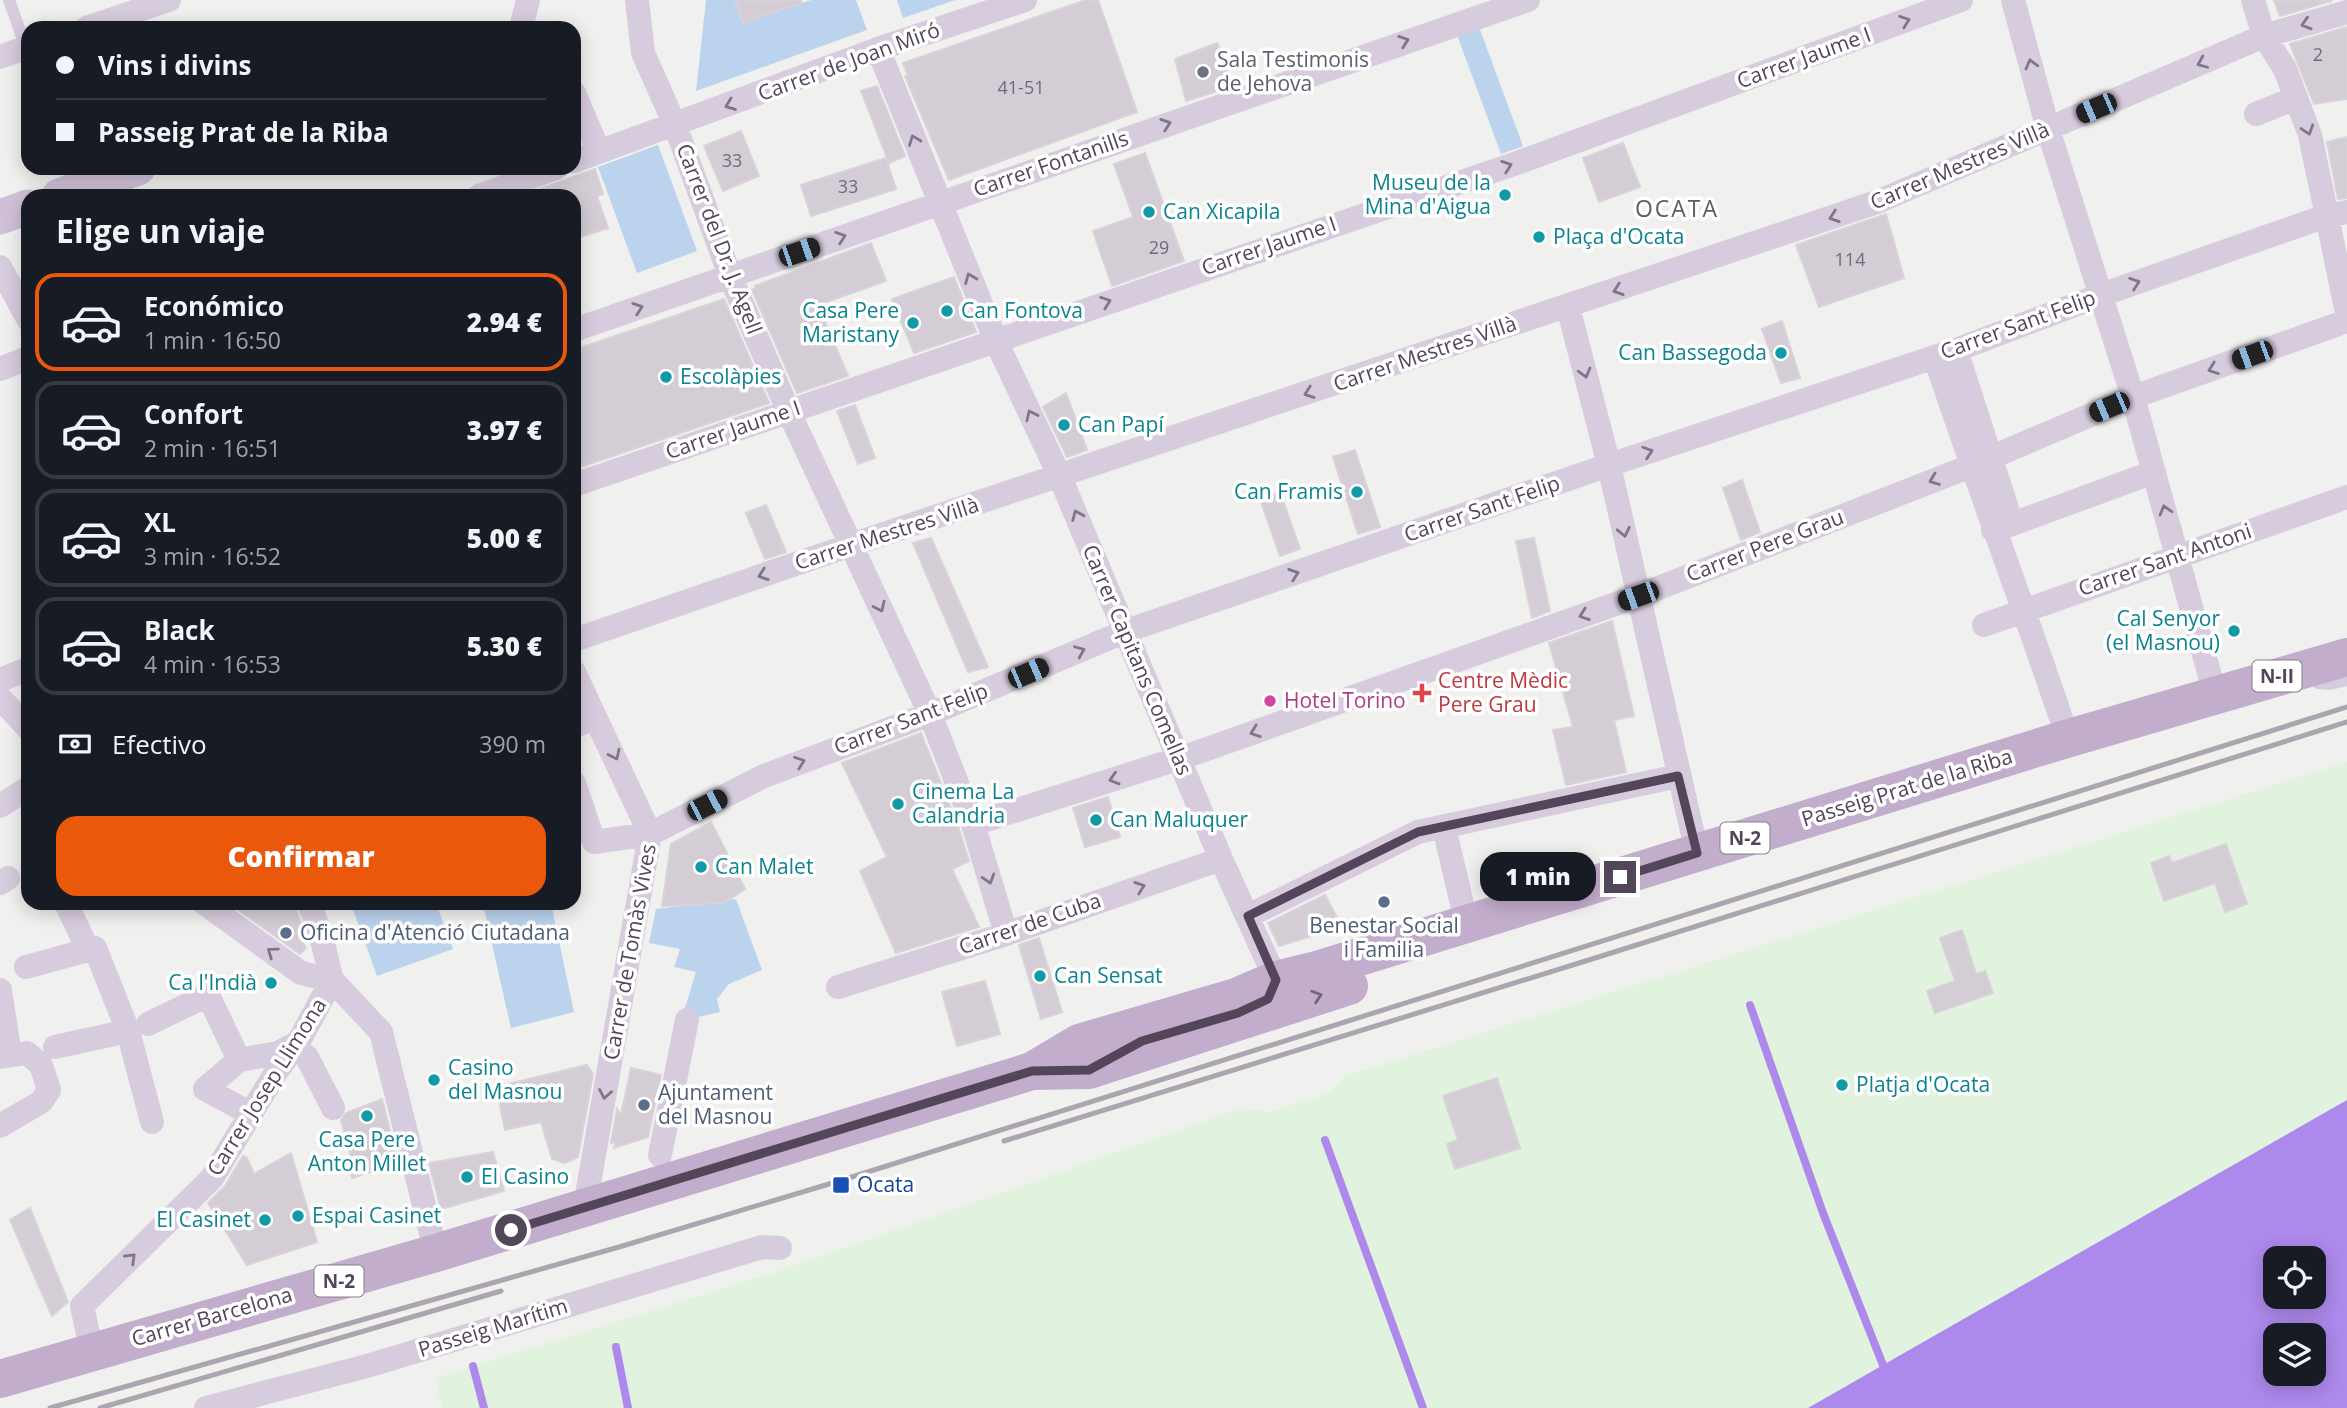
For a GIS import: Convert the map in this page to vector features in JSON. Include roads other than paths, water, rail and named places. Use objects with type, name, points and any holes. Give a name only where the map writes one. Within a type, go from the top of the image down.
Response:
[{"type":"main road","name":"Passeig Prat de la Riba","points":[[1032,1071],[1079,1043],[1236,997],[1276,980],[1317,970],[2215,694],[2340,671]]},
{"type":"main road","name":"N-2","points":[[585,1206],[1032,1071],[1089,1070],[2340,671]]},
{"type":"main road","name":"N-2","points":[[1089,1070],[1142,1041],[1238,1013],[1268,999],[1276,980]]},
{"type":"main road","name":"Carrer Barcelona","points":[[0,1379],[436,1253],[585,1206]]},
{"type":"street","points":[[107,21],[169,0]]},
{"type":"street","points":[[523,21],[528,0]]},
{"type":"street","name":"Carrer del Dr. J. Agell","points":[[637,0],[643,53],[675,125],[730,276],[788,410],[930,714],[973,824],[1006,934]]},
{"type":"street","name":"Carrer de Joan Miró","points":[[581,159],[878,49],[1025,0]]},
{"type":"street","name":"Carrer Fontanills","points":[[581,328],[940,203],[1460,10],[1528,0]]},
{"type":"street","name":"Carrer Jaume I","points":[[581,483],[1517,163],[1961,0]]},
{"type":"street","points":[[2013,0],[2048,129],[2133,397],[2215,694]]},
{"type":"street","points":[[2253,0],[2264,36],[2285,69],[2311,135],[2337,214],[2347,313]]},
{"type":"street","name":"Carrer Mestres Villà","points":[[581,638],[1877,202],[2264,36],[2347,12]]},
{"type":"street","name":"Carrer Capitans Comellas","points":[[878,49],[996,341],[1060,477],[1220,859],[1276,980]]},
{"type":"street","points":[[0,57],[21,50]]},
{"type":"street","points":[[2256,114],[2296,99]]},
{"type":"street","points":[[581,110],[599,152]]},
{"type":"street","points":[[79,189],[118,175]]},
{"type":"street","points":[[509,183],[534,175]]},
{"type":"street","points":[[0,217],[21,210]]},
{"type":"street","name":"Carrer Sant Felip","points":[[581,804],[594,842],[650,834],[1126,631],[1945,353],[2101,295],[2337,214]]},
{"type":"street","points":[[0,267],[21,306]]},
{"type":"street","points":[[1568,307],[1609,465],[1697,853]]},
{"type":"street","name":"Carrer Pere Grau","points":[[973,824],[1179,758],[1638,596],[1980,461],[2133,397],[2347,321]]},
{"type":"street","points":[[1945,353],[2003,527],[2025,610],[2061,718]]},
{"type":"street","points":[[0,369],[21,361]]},
{"type":"street","points":[[2003,527],[2154,472]]},
{"type":"street","name":"Carrer Sant Antoni","points":[[1984,625],[2347,497]]},
{"type":"street","points":[[0,680],[21,671]]},
{"type":"street","name":"Carrer de Tomàs Vives","points":[[581,687],[650,834],[585,1206]]},
{"type":"street","points":[[0,698],[21,720]]},
{"type":"street","points":[[1248,916],[1418,832],[1678,776]]},
{"type":"street","points":[[0,806],[21,792]]},
{"type":"street","points":[[1444,827],[1462,904]]},
{"type":"street","name":"Carrer de Cuba","points":[[838,987],[1006,934],[1220,859]]},
{"type":"street","points":[[69,910],[88,950]]},
{"type":"street","points":[[214,910],[300,973],[332,980]]},
{"type":"street","points":[[312,910],[332,980],[381,1032],[436,1253]]},
{"type":"street","points":[[26,967],[95,948],[138,1028],[152,1122]]},
{"type":"street","name":"Carrer Josep Llimona","points":[[92,1352],[82,1306],[212,1178],[276,1072],[303,1049],[332,980]]},
{"type":"street","points":[[0,990],[13,1055],[41,1065],[49,1090],[41,1102],[0,1126]]},
{"type":"street","points":[[55,1047],[138,1028],[208,995],[239,1060]]},
{"type":"street","points":[[660,1155],[687,1020]]},
{"type":"street","points":[[251,1114],[205,1089],[239,1060],[303,1049],[333,1108]]},
{"type":"street","name":"Passeig Marítim","points":[[206,1408],[253,1402],[762,1247],[780,1248]]},
{"type":"lane","points":[[9,0],[21,32]]},
{"type":"waterway","points":[[1750,1005],[1823,1213],[1883,1365]]},
{"type":"waterway","points":[[1325,1140],[1423,1408]]},
{"type":"waterway","points":[[616,1347],[628,1408]]},
{"type":"waterway","points":[[473,1366],[484,1408]]},
{"type":"railway","points":[[50,1408],[619,1247],[839,1181],[2347,707]]},
{"type":"railway","points":[[1004,1141],[2347,722]]},
{"type":"railway","points":[[100,1408],[501,1291]]},
{"type":"place","name":"Sala Testimonis de Jehova","points":[[1203,72]]},
{"type":"place","name":"Museu de la Mina d'Aigua","points":[[1505,195]]},
{"type":"place","name":"Can Xicapila","points":[[1149,212]]},
{"type":"place","name":"Plaça d'Ocata","points":[[1539,237]]},
{"type":"place","name":"Can Fontova","points":[[947,311]]},
{"type":"place","name":"Casa Pere Maristany","points":[[913,323]]},
{"type":"place","name":"Can Bassegoda","points":[[1781,353]]},
{"type":"place","name":"Escolàpies","points":[[666,377]]},
{"type":"place","name":"Can Papí","points":[[1064,425]]},
{"type":"place","name":"Can Framis","points":[[1357,492]]},
{"type":"place","name":"Cal Senyor (el Masnou)","points":[[2234,631]]},
{"type":"place","name":"Centre Mèdic Pere Grau","points":[[1422,693]]},
{"type":"place","name":"Hotel Torino","points":[[1270,701]]},
{"type":"place","name":"Cinema La Calandria","points":[[898,804]]},
{"type":"place","name":"Can Maluquer","points":[[1096,820]]},
{"type":"place","name":"Can Malet","points":[[701,867]]},
{"type":"place","name":"Benestar Social i Familia","points":[[1384,902]]},
{"type":"place","name":"Oficina d'Atenció Ciutadana","points":[[286,933]]},
{"type":"place","name":"Can Sensat","points":[[1040,976]]},
{"type":"place","name":"Ca l'Indià","points":[[271,983]]},
{"type":"place","name":"Casino del Masnou","points":[[434,1080]]},
{"type":"place","name":"Platja d'Ocata","points":[[1842,1085]]},
{"type":"place","name":"Ajuntament del Masnou","points":[[644,1105]]},
{"type":"place","name":"Casa Pere Anton Millet","points":[[367,1116]]},
{"type":"place","name":"El Casino","points":[[467,1177]]},
{"type":"place","name":"Ocata","points":[[841,1185]]},
{"type":"place","name":"Espai Casinet","points":[[298,1216]]},
{"type":"place","name":"El Casinet","points":[[265,1220]]},
{"type":"district","name":"OCATA","points":[[1677,209]]}]
